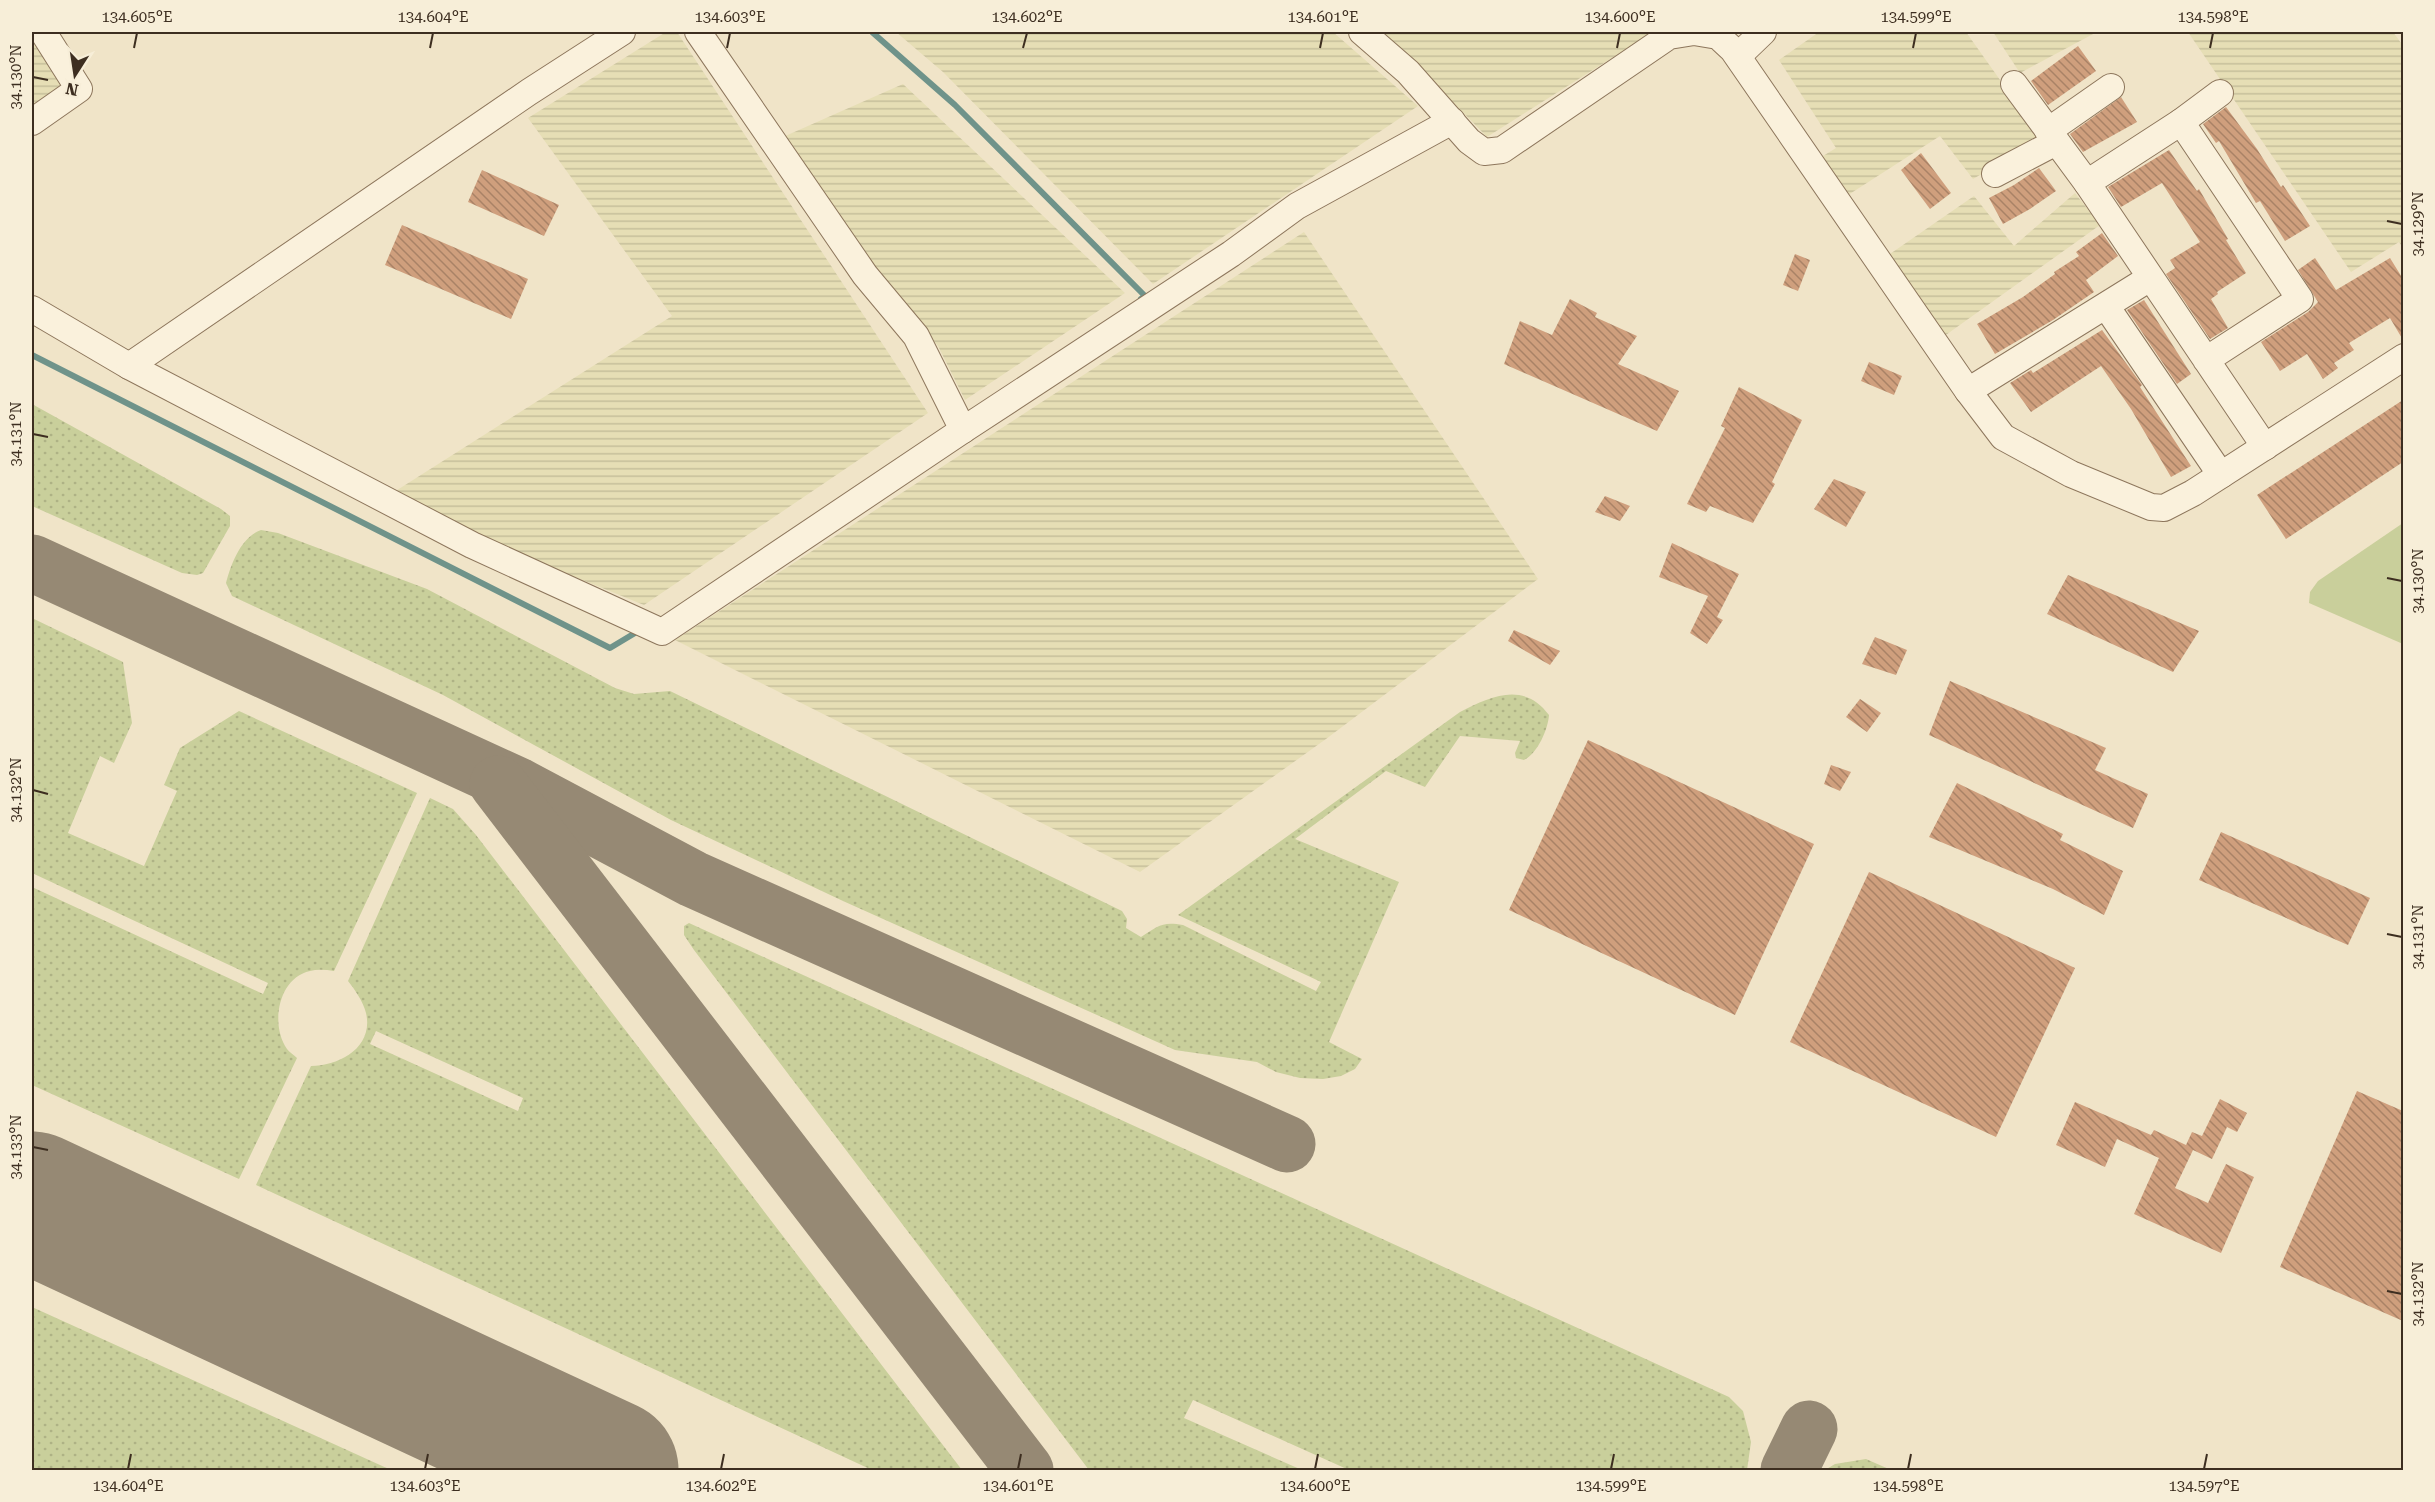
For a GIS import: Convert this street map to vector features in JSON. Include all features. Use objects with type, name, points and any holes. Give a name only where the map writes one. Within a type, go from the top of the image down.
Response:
[{"type":"street","points":[[32,122],[79,89],[43,32]]},
{"type":"street","points":[[129,366],[529,92],[622,32]]},
{"type":"street","points":[[699,32],[865,275],[916,336],[963,430]]},
{"type":"street","points":[[1362,32],[1408,72],[1469,141],[1484,152],[1502,150],[1670,36],[1694,32],[1718,36],[1738,56],[1968,391],[2003,437],[2071,474],[2151,507],[2164,508],[2193,493],[2403,357]]},
{"type":"street","points":[[1738,56],[1763,32]]},
{"type":"street","points":[[2014,84],[2087,183],[2265,447]]},
{"type":"street","points":[[1995,174],[2052,136],[2111,87]]},
{"type":"street","points":[[2087,183],[2181,122],[2220,93]]},
{"type":"street","points":[[32,309],[129,366],[472,545],[662,632],[1231,254],[1297,206],[1452,121]]},
{"type":"street","points":[[2181,122],[2300,299],[2206,360]]},
{"type":"street","points":[[1968,391],[2150,278]]},
{"type":"street","points":[[2106,306],[2221,475]]},
{"type":"shaded area","points":[[666,32],[677,32],[928,413],[644,605],[383,499],[672,316],[528,118]]},
{"type":"shaded area","points":[[896,32],[1333,32],[1418,106],[1153,284],[943,72]]},
{"type":"shaded area","points":[[1379,32],[1653,32],[1487,137],[1411,59]]},
{"type":"shaded area","points":[[1819,32],[1966,32],[2042,139],[1973,179],[1940,136],[1845,197],[1823,156],[1836,148],[1779,60]]},
{"type":"shaded area","points":[[1993,32],[2097,32],[2020,73]]},
{"type":"shaded area","points":[[2188,32],[2393,32],[2404,47],[2403,248],[2399,242],[2351,272]]},
{"type":"shaded area","points":[[32,39],[64,86],[32,110]]},
{"type":"shaded area","points":[[903,84],[1125,293],[965,400],[938,346],[900,301],[783,137]]},
{"type":"shaded area","points":[[2075,193],[2100,225],[1943,337],[1887,256],[1974,196],[2014,246]]},
{"type":"shaded area","points":[[1304,232],[1538,579],[1326,739],[1140,872],[675,640]]},
{"type":"green space","points":[[32,404],[230,516],[230,526],[203,573],[197,575],[182,573],[32,506]]},
{"type":"green space","points":[[2403,523],[2403,644],[2309,603],[2310,592],[2318,581]]},
{"type":"green space","points":[[261,530],[278,533],[427,589],[615,688],[634,694],[670,691],[1122,911],[1127,919],[1126,928],[1141,937],[1160,925],[1183,925],[1316,991],[1321,982],[1178,915],[1460,712],[1495,697],[1518,695],[1539,704],[1549,715],[1538,746],[1524,760],[1516,758],[1515,753],[1520,741],[1460,736],[1425,787],[1386,771],[1295,839],[1399,882],[1329,1042],[1362,1059],[1355,1069],[1341,1076],[1323,1079],[1300,1078],[1276,1072],[1257,1062],[1175,1050],[843,901],[671,820],[443,695],[232,596],[226,583],[234,560],[242,545]]},
{"type":"green space","points":[[32,618],[123,662],[132,723],[114,763],[100,756],[68,833],[144,866],[177,791],[164,785],[180,748],[239,711],[417,793],[334,971],[313,970],[299,975],[284,992],[278,1016],[279,1028],[287,1049],[297,1058],[239,1179],[32,1085],[32,887],[263,994],[268,983],[32,873]]},
{"type":"green space","points":[[430,798],[453,809],[476,835],[962,1470],[872,1470],[256,1185],[311,1066],[343,1058],[360,1045],[365,1036],[367,1025],[365,1009],[348,981]],"holes":[[[376,1031],[523,1098],[518,1111],[370,1044]]]},
{"type":"green space","points":[[689,923],[1729,1397],[1743,1411],[1751,1442],[1747,1470],[1349,1470],[1193,1400],[1184,1418],[1302,1470],[1089,1470],[694,950],[684,935],[684,926]]},
{"type":"green space","points":[[32,1307],[391,1470],[32,1470]]},
{"type":"green space","points":[[1866,1459],[1891,1470],[1825,1470],[1835,1464]]},
{"type":"building","points":[[2078,46],[2096,71],[2048,105],[2031,81]]},
{"type":"building","points":[[2121,97],[2137,122],[2083,152],[2070,134]]},
{"type":"building","points":[[2226,107],[2310,226],[2285,241],[2260,201],[2256,203],[2219,141],[2216,143],[2203,124]]},
{"type":"building","points":[[2169,150],[2197,191],[2199,189],[2246,273],[2217,292],[2218,294],[2211,299],[2228,328],[2210,339],[2166,274],[2175,268],[2170,260],[2200,242],[2162,183],[2121,207],[2108,187]]},
{"type":"building","points":[[1921,153],[1951,193],[1930,209],[1901,170]]},
{"type":"building","points":[[2039,168],[2056,191],[2003,224],[1989,198]]},
{"type":"building","points":[[482,170],[559,205],[544,236],[468,202]]},
{"type":"building","points":[[402,225],[528,279],[511,319],[385,265]]},
{"type":"building","points":[[2102,233],[2118,256],[2086,280],[2094,292],[2053,320],[1995,354],[1977,324],[2023,297],[2055,274],[2054,272],[2079,256],[2076,252]]},
{"type":"building","points":[[1795,254],[1810,260],[1798,291],[1783,285]]},
{"type":"building","points":[[2315,258],[2336,290],[2390,258],[2403,279],[2403,340],[2390,318],[2349,343],[2354,350],[2334,363],[2338,368],[2323,379],[2307,354],[2280,371],[2261,342],[2308,312],[2318,302],[2298,270]]},
{"type":"building","points":[[1570,299],[1597,313],[1595,317],[1637,336],[1618,364],[1679,391],[1657,431],[1504,364],[1520,321],[1552,335]]},
{"type":"building","points":[[2144,300],[2191,374],[2177,384],[2127,310]]},
{"type":"building","points":[[2102,330],[2142,385],[2140,387],[2191,466],[2171,477],[2131,409],[2101,366],[2031,412],[2010,383],[2031,370],[2033,373]]},
{"type":"building","points":[[1869,362],[1902,376],[1894,395],[1861,381]]},
{"type":"building","points":[[1739,387],[1802,420],[1772,482],[1775,484],[1753,523],[1710,506],[1706,512],[1687,504],[1725,428],[1721,426]]},
{"type":"building","points":[[2403,400],[2403,462],[2286,539],[2257,495]]},
{"type":"building","points":[[1834,479],[1866,492],[1846,527],[1814,509]]},
{"type":"building","points":[[1605,496],[1630,506],[1620,521],[1595,512]]},
{"type":"building","points":[[1672,543],[1739,574],[1717,617],[1723,620],[1707,644],[1690,633],[1708,596],[1659,577]]},
{"type":"building","points":[[2068,575],[2199,631],[2173,672],[2047,614]]},
{"type":"building","points":[[1514,630],[1560,651],[1550,665],[1508,641]]},
{"type":"building","points":[[1875,637],[1907,650],[1896,675],[1862,664]]},
{"type":"building","points":[[1950,681],[2106,748],[2095,770],[2148,794],[2133,828],[1929,735]]},
{"type":"building","points":[[1860,699],[1881,713],[1867,732],[1846,717]]},
{"type":"building","points":[[1588,740],[1814,844],[1735,1015],[1509,910]]},
{"type":"building","points":[[1831,765],[1851,772],[1840,791],[1824,784]]},
{"type":"building","points":[[1957,783],[2063,834],[2060,840],[2123,871],[2104,915],[2053,889],[1929,837]]},
{"type":"building","points":[[2221,832],[2370,898],[2348,945],[2199,880]]},
{"type":"building","points":[[1869,872],[2075,968],[1996,1137],[1790,1042]]},
{"type":"building","points":[[2357,1091],[2403,1111],[2403,1321],[2280,1267]]},
{"type":"building","points":[[2220,1099],[2247,1113],[2237,1132],[2227,1127],[2212,1159],[2193,1150],[2175,1188],[2208,1203],[2226,1164],[2254,1177],[2221,1253],[2134,1214],[2159,1158],[2117,1139],[2105,1167],[2056,1145],[2075,1102],[2151,1135],[2154,1130],[2186,1145],[2192,1132],[2202,1136]]},
{"type":"waterway","points":[[872,32],[955,105],[1145,296],[1141,299]]},
{"type":"waterway","points":[[32,355],[610,648],[640,630]]},
{"type":"taxiway","points":[[32,563],[518,786],[693,879],[1287,1144]]},
{"type":"taxiway","points":[[498,784],[1025,1470]]},
{"type":"taxiway","points":[[1789,1470],[1809,1429]]},
{"type":"runway","points":[[32,1202],[608,1470]]}]
